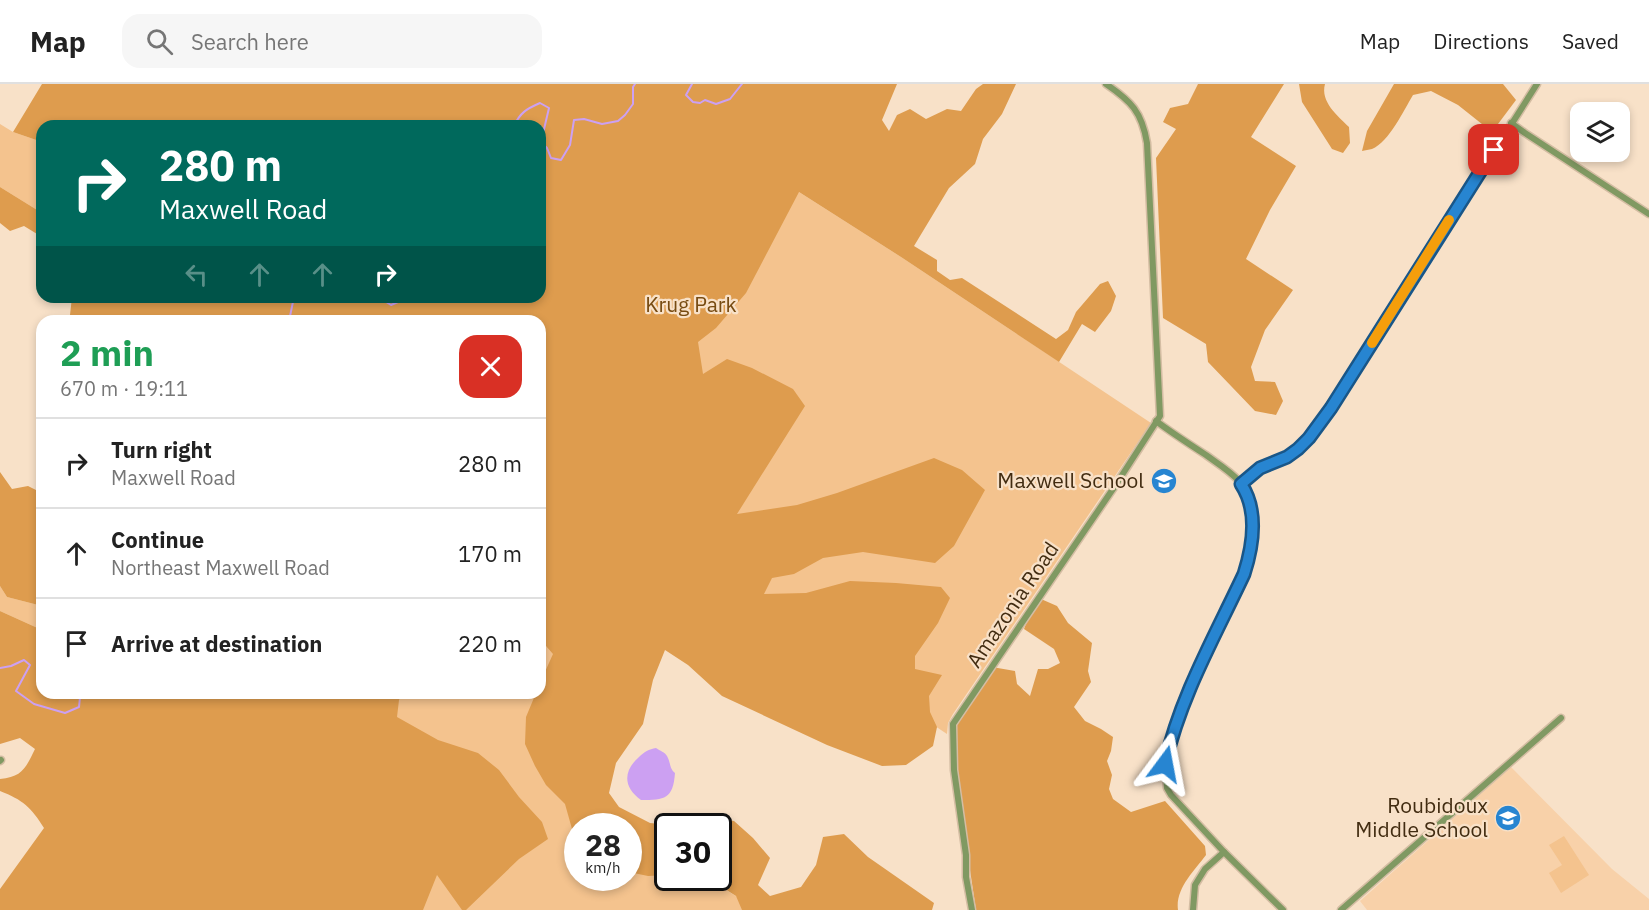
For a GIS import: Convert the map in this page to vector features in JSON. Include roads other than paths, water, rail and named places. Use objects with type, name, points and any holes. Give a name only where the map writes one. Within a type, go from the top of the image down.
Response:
[{"type":"street","name":"Amazonia Road","points":[[972,910],[954,770],[953,724],[1160,416],[1147,142],[1137,110],[1129,100],[1106,84]]},
{"type":"street","points":[[1241,484],[1260,468],[1287,457],[1309,438],[1331,408],[1537,84]]},
{"type":"street","points":[[1511,123],[1649,214]]},
{"type":"street","points":[[1156,421],[1226,470],[1241,484],[1253,520],[1250,554],[1244,574],[1187,692],[1175,723],[1165,764],[1166,782],[1171,795],[1224,852],[1283,910]]},
{"type":"street","points":[[1341,910],[1561,718]]},
{"type":"street","points":[[1194,910],[1195,885],[1205,869],[1224,852]]},
{"type":"waterway","points":[[546,147],[551,158],[561,160],[570,145],[574,120],[584,119],[602,124],[618,121],[633,104],[635,84]]},
{"type":"waterway","points":[[692,84],[686,95],[693,102],[700,103],[705,100],[716,104],[730,99],[742,84]]},
{"type":"waterway","points":[[518,120],[524,112],[540,103],[549,108],[546,121]]},
{"type":"waterway","points":[[290,315],[293,303]]},
{"type":"waterway","points":[[388,303],[391,305],[396,303]]},
{"type":"waterway","points":[[0,668],[24,660],[30,665],[16,691],[34,704],[65,713],[79,707],[80,699]]},
{"type":"place","name":"Maxwell School","points":[[1164,481]]},
{"type":"place","name":"Roubidoux Middle School","points":[[1508,818]]},
{"type":"park label","name":"Krug Park","points":[[691,305]]}]
